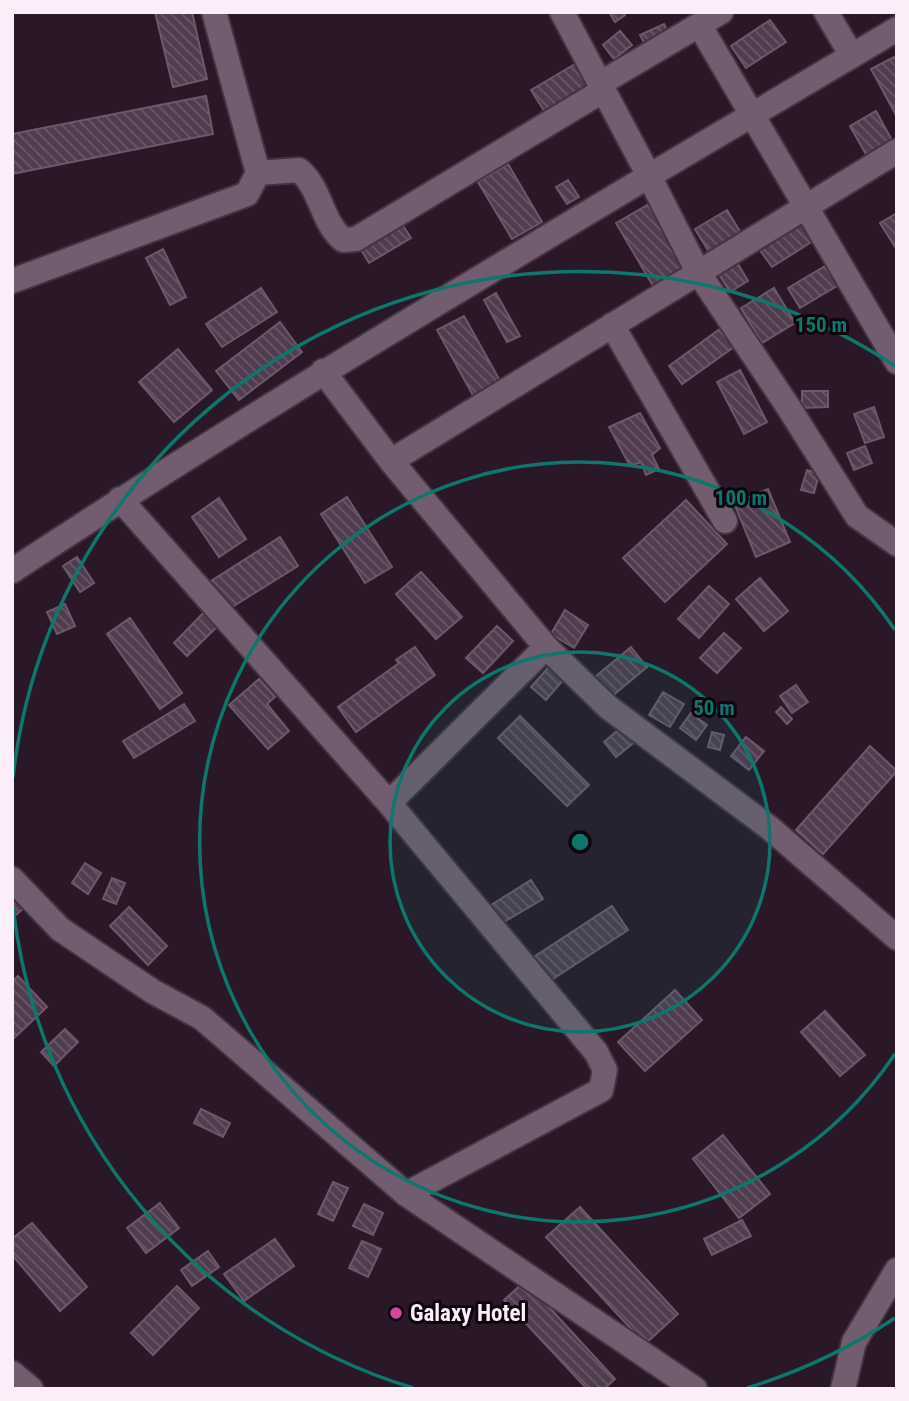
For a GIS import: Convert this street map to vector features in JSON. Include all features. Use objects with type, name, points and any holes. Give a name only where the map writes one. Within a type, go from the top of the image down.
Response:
[{"type":"street","points":[[12,281],[247,194],[258,173],[214,12]]},
{"type":"street","points":[[562,12],[698,272],[857,516],[897,544]]},
{"type":"street","points":[[258,173],[299,170],[308,177],[333,231],[343,240],[356,239],[721,12]]},
{"type":"street","points":[[826,12],[852,56]]},
{"type":"street","points":[[700,26],[897,362]]},
{"type":"street","points":[[12,571],[120,499],[323,372],[897,29]]},
{"type":"street","points":[[391,461],[897,151]]},
{"type":"street","points":[[612,325],[725,521]]},
{"type":"street","points":[[323,372],[391,461],[546,647],[608,707],[771,829],[897,938]]},
{"type":"street","points":[[120,499],[389,803],[596,1052],[605,1070],[601,1090],[406,1194]]},
{"type":"street","points":[[389,803],[546,647]]},
{"type":"street","points":[[12,879],[60,929],[152,991],[202,1018],[406,1194],[695,1389]]},
{"type":"street","points":[[843,1389],[855,1342],[897,1270]]},
{"type":"street","points":[[12,1373],[31,1389]]},
{"type":"building","points":[[155,12],[192,12],[207,79],[173,87]]},
{"type":"building","points":[[609,12],[624,12],[625,15],[615,22]]},
{"type":"building","points":[[770,20],[786,42],[746,68],[731,46]]},
{"type":"building","points":[[664,24],[672,41],[649,52],[640,35]]},
{"type":"building","points":[[620,31],[632,45],[614,59],[603,45]]},
{"type":"building","points":[[894,57],[897,62],[897,117],[871,69]]},
{"type":"building","points":[[585,58],[599,82],[546,114],[531,90]]},
{"type":"building","points":[[206,96],[213,134],[12,174],[12,134]]},
{"type":"building","points":[[876,111],[894,144],[868,158],[850,126]]},
{"type":"building","points":[[508,164],[542,222],[512,239],[478,182]]},
{"type":"building","points":[[568,180],[579,197],[567,204],[556,187]]},
{"type":"building","points":[[654,201],[691,264],[653,286],[616,223]]},
{"type":"building","points":[[727,210],[744,238],[712,257],[695,229]]},
{"type":"building","points":[[897,213],[897,250],[880,223]]},
{"type":"building","points":[[398,218],[411,238],[369,263],[357,243]]},
{"type":"building","points":[[801,223],[813,241],[772,267],[759,249]]},
{"type":"building","points":[[163,249],[186,297],[170,305],[146,258]]},
{"type":"building","points":[[734,257],[748,281],[730,292],[715,268]]},
{"type":"building","points":[[830,263],[842,283],[800,308],[788,288]]},
{"type":"building","points":[[261,288],[277,312],[222,347],[206,324]]},
{"type":"building","points":[[774,288],[795,323],[762,343],[741,308]]},
{"type":"building","points":[[496,293],[520,336],[507,342],[484,300]]},
{"type":"building","points":[[464,316],[503,386],[476,401],[437,330]]},
{"type":"building","points":[[280,322],[302,352],[239,400],[216,371]]},
{"type":"building","points":[[728,323],[741,342],[682,384],[669,366]]},
{"type":"building","points":[[178,349],[212,390],[174,422],[139,382]]},
{"type":"building","points":[[740,370],[767,422],[744,434],[717,382]]},
{"type":"building","points":[[802,391],[828,391],[828,407],[802,408]]},
{"type":"building","points":[[874,407],[884,437],[865,443],[854,414]]},
{"type":"building","points":[[640,413],[660,448],[652,455],[659,469],[646,475],[641,462],[630,466],[609,427]]},
{"type":"building","points":[[865,446],[872,463],[854,470],[847,453]]},
{"type":"building","points":[[807,470],[819,474],[814,493],[801,490]]},
{"type":"building","points":[[768,489],[790,542],[756,557],[734,503]]},
{"type":"building","points":[[347,497],[392,567],[365,583],[321,514]]},
{"type":"building","points":[[219,498],[246,539],[219,557],[192,517]]},
{"type":"building","points":[[686,500],[727,544],[665,602],[623,558]]},
{"type":"building","points":[[280,537],[298,566],[229,609],[211,581]]},
{"type":"building","points":[[77,557],[94,583],[80,592],[63,566]]},
{"type":"building","points":[[421,572],[462,617],[436,639],[396,594]]},
{"type":"building","points":[[760,578],[788,611],[764,631],[736,599]]},
{"type":"building","points":[[709,586],[729,604],[699,638],[678,619]]},
{"type":"building","points":[[65,604],[75,626],[57,634],[47,612]]},
{"type":"building","points":[[208,608],[222,622],[187,656],[174,643]]},
{"type":"building","points":[[565,610],[588,625],[574,648],[551,634]]},
{"type":"building","points":[[130,618],[182,693],[160,709],[107,634]]},
{"type":"building","points":[[497,626],[513,641],[483,673],[466,658]]},
{"type":"building","points":[[724,633],[741,648],[717,673],[700,658]]},
{"type":"building","points":[[415,647],[435,675],[356,732],[338,707],[399,663],[396,660]]},
{"type":"building","points":[[631,647],[647,667],[605,702],[589,682]]},
{"type":"building","points":[[556,659],[570,672],[546,700],[531,687]]},
{"type":"building","points":[[259,679],[275,697],[267,704],[289,731],[268,749],[229,705]]},
{"type":"building","points":[[796,685],[808,702],[792,713],[780,696]]},
{"type":"building","points":[[663,692],[684,704],[670,727],[649,715]]},
{"type":"building","points":[[184,704],[195,721],[134,758],[123,741]]},
{"type":"building","points":[[781,707],[792,719],[787,724],[776,712]]},
{"type":"building","points":[[691,713],[707,725],[696,740],[680,728]]},
{"type":"building","points":[[520,716],[589,785],[567,806],[498,738]]},
{"type":"building","points":[[624,725],[637,740],[616,757],[604,742]]},
{"type":"building","points":[[712,732],[724,735],[720,750],[708,747]]},
{"type":"building","points":[[746,737],[764,751],[749,770],[731,756]]},
{"type":"building","points":[[870,746],[897,771],[823,854],[796,830]]},
{"type":"building","points":[[85,863],[101,873],[88,894],[72,883]]},
{"type":"building","points":[[112,878],[125,883],[116,904],[103,899]]},
{"type":"building","points":[[531,880],[543,899],[502,923],[491,905]]},
{"type":"building","points":[[18,901],[24,908],[12,918],[12,906]]},
{"type":"building","points":[[612,906],[628,930],[545,984],[529,960]]},
{"type":"building","points":[[129,907],[167,946],[148,965],[110,926]]},
{"type":"building","points":[[18,976],[47,1007],[12,1040],[12,982]]},
{"type":"building","points":[[675,990],[702,1020],[645,1071],[618,1042]]},
{"type":"building","points":[[825,1011],[865,1055],[840,1076],[801,1032]]},
{"type":"building","points":[[65,1029],[78,1042],[54,1066],[41,1052]]},
{"type":"building","points":[[201,1109],[230,1123],[223,1137],[194,1123]]},
{"type":"building","points":[[723,1135],[770,1194],[739,1218],[693,1159]]},
{"type":"building","points":[[333,1182],[348,1188],[333,1221],[318,1214]]},
{"type":"building","points":[[160,1203],[179,1228],[146,1253],[127,1228]]},
{"type":"building","points":[[364,1204],[383,1213],[373,1235],[353,1226]]},
{"type":"building","points":[[580,1207],[678,1314],[645,1344],[546,1237]]},
{"type":"building","points":[[742,1220],[751,1236],[712,1255],[704,1239]]},
{"type":"building","points":[[32,1223],[87,1287],[60,1311],[12,1255],[12,1239]]},
{"type":"building","points":[[275,1239],[294,1266],[244,1301],[224,1274]]},
{"type":"building","points":[[362,1241],[381,1249],[368,1277],[349,1268]]},
{"type":"building","points":[[208,1251],[219,1267],[192,1286],[181,1270]]},
{"type":"building","points":[[525,1281],[615,1379],[604,1389],[587,1389],[504,1300]]},
{"type":"building","points":[[177,1286],[199,1308],[153,1355],[131,1333]]},
{"type":"place","name":"Galaxy Hotel","points":[[396,1313]]}]
